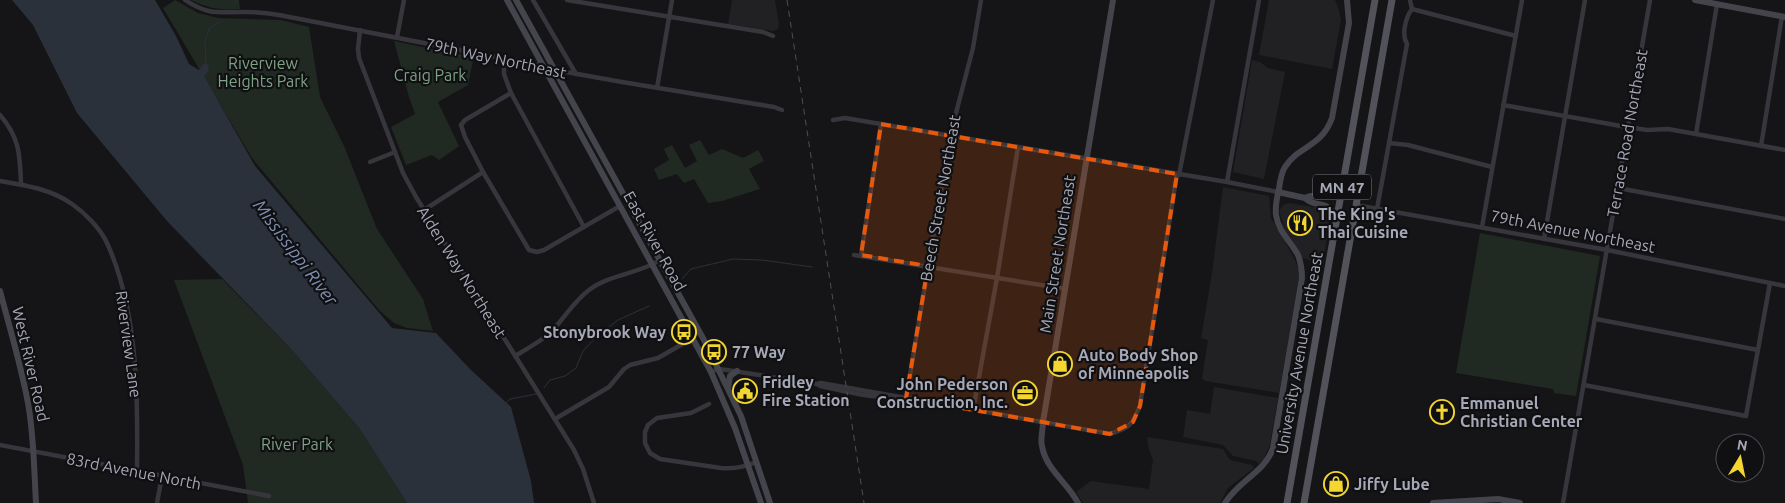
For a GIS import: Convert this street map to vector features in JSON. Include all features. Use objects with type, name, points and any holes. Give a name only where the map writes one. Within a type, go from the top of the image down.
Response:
[{"type":"main road","name":"University Avenue Northeast","points":[[1287,503],[1375,0]]},
{"type":"main road","name":"University Avenue Northeast","points":[[1304,503],[1392,0]]},
{"type":"street","name":"79th Way Northeast","points":[[184,0],[211,12],[256,12],[397,37],[576,74],[774,107],[782,110]]},
{"type":"street","points":[[397,37],[404,0]]},
{"type":"street","name":"East River Road","points":[[507,0],[711,372],[735,428],[761,503]]},
{"type":"street","name":"East River Road","points":[[516,0],[704,340],[741,416],[770,503]]},
{"type":"street","points":[[533,0],[576,74]]},
{"type":"street","points":[[567,0],[763,32],[772,36]]},
{"type":"street","points":[[657,88],[672,0]]},
{"type":"street","name":"Beech Street Northeast","points":[[906,398],[950,136],[973,48],[982,0]]},
{"type":"street","name":"Main Street Northeast","points":[[1078,503],[1049,465],[1042,446],[1043,422],[1112,0]]},
{"type":"street","points":[[711,372],[718,369],[737,371],[816,384],[821,383],[869,390],[886,395],[1110,434],[1125,430],[1133,422],[1140,406],[1178,174],[1213,0]]},
{"type":"street","points":[[1227,182],[1259,0]]},
{"type":"street","points":[[1225,503],[1237,487],[1266,463],[1271,456],[1302,278],[1302,269],[1298,255],[1281,230],[1277,220],[1278,192],[1284,168],[1321,137],[1329,127],[1349,22],[1347,0]]},
{"type":"street","points":[[1376,209],[1407,44],[1404,36],[1408,15],[1412,8],[1410,0]]},
{"type":"street","points":[[1482,227],[1522,0]]},
{"type":"street","points":[[1544,239],[1586,0]]},
{"type":"street","name":"Terrace Road Northeast","points":[[1562,503],[1596,320],[1650,0]]},
{"type":"street","points":[[1695,0],[1784,17],[1761,146]]},
{"type":"street","points":[[1696,134],[1717,4]]},
{"type":"street","points":[[1412,8],[1516,36]]},
{"type":"street","name":"Alden Way Northeast","points":[[360,30],[359,58],[409,184],[555,419],[578,459],[594,503]]},
{"type":"street","points":[[504,59],[504,74],[511,93],[584,227]]},
{"type":"street","points":[[511,93],[465,120],[461,125],[483,172],[529,250],[536,252],[544,250],[620,206]]},
{"type":"street","points":[[1503,105],[1647,130],[1668,129],[1785,150]]},
{"type":"street","points":[[0,115],[9,127],[18,147],[21,184]]},
{"type":"street","points":[[833,120],[845,118],[1278,192],[1305,198],[1309,202],[1328,206],[1334,213],[1336,220]]},
{"type":"street","points":[[861,255],[881,124]]},
{"type":"street","points":[[1389,143],[1408,145],[1492,167]]},
{"type":"street","points":[[973,410],[1018,147]]},
{"type":"street","points":[[370,162],[395,152]]},
{"type":"street","points":[[1305,198],[1310,196],[1326,198],[1334,195],[1339,188],[1348,157]]},
{"type":"street","points":[[424,210],[483,172]]},
{"type":"street","name":"Riverview Lane","points":[[0,180],[41,189],[72,204],[89,219],[106,242],[124,293],[130,325],[138,407],[137,471]]},
{"type":"street","points":[[1618,188],[1785,219]]},
{"type":"street","name":"79th Avenue Northeast","points":[[1356,205],[1607,250],[1785,286]]},
{"type":"street","points":[[854,255],[1066,289]]},
{"type":"street","points":[[515,356],[546,336],[591,288],[605,281],[653,265],[660,260]]},
{"type":"street","points":[[1584,385],[1746,416],[1770,283]]},
{"type":"street","name":"West River Road","points":[[0,291],[24,380],[30,414],[36,503]]},
{"type":"street","points":[[1596,320],[1758,350]]},
{"type":"street","points":[[555,419],[609,387],[624,369],[630,365],[658,358],[693,338]]},
{"type":"street","points":[[728,389],[730,376],[737,371]]},
{"type":"street","points":[[709,404],[691,412],[657,418],[648,425],[645,443],[650,453],[660,459],[730,469],[756,462]]},
{"type":"street","name":"83rd Avenue North","points":[[0,445],[269,496]]},
{"type":"street","points":[[157,503],[162,476]]},
{"type":"street","points":[[1433,503],[1498,499],[1520,503]]},
{"type":"highlighted area","points":[[881,124],[1177,174],[1140,406],[1133,422],[1110,434],[906,398],[928,266],[861,255]]},
{"type":"shaded area","points":[[732,0],[775,0],[779,24],[778,29],[773,31],[728,24]]},
{"type":"shaded area","points":[[1269,0],[1335,0],[1341,20],[1332,69],[1259,55]]},
{"type":"shaded area","points":[[1252,60],[1260,62],[1268,68],[1285,72],[1264,179],[1233,172]]},
{"type":"shaded area","points":[[1223,187],[1269,196],[1271,218],[1299,269],[1279,393],[1205,381],[1202,378],[1208,340],[1201,338],[1212,273]]},
{"type":"shaded area","points":[[1289,203],[1327,211],[1330,218],[1323,263],[1302,258],[1285,230],[1279,211],[1283,205]]},
{"type":"shaded area","points":[[1214,387],[1278,398],[1270,445],[1259,464],[1256,461],[1233,456],[1223,445],[1183,437],[1187,410],[1210,414]]},
{"type":"shaded area","points":[[1147,437],[1223,449],[1230,460],[1252,465],[1254,468],[1228,488],[1220,503],[1083,503],[1076,492],[1091,481],[1149,489],[1153,460]]},
{"type":"green space","name":"Riverview Heights Park","points":[[175,0],[198,13],[218,18],[281,20],[309,27],[320,97],[344,146],[377,229],[423,299],[433,331],[407,328],[394,323],[379,310],[252,158],[163,8]]},
{"type":"green space","points":[[191,0],[239,0],[240,9],[227,10],[215,8]]},
{"type":"green space","name":"Craig Park","points":[[394,41],[474,56],[468,85],[438,102],[459,146],[439,160],[432,155],[406,165],[391,127],[415,114]]},
{"type":"green space","points":[[700,140],[709,155],[722,149],[743,158],[758,150],[764,161],[749,169],[760,189],[722,201],[708,203],[694,179],[684,183],[677,174],[659,180],[654,169],[669,160],[664,149],[672,145],[685,168],[697,161],[689,145]]},
{"type":"green space","points":[[1480,233],[1600,256],[1576,396],[1554,393],[1553,389],[1456,373]]},
{"type":"green space","name":"River Park","points":[[222,279],[292,350],[359,428],[407,503],[248,503],[243,465],[174,280]]},
{"type":"water","name":"Mississippi River","points":[[12,0],[155,0],[176,36],[189,64],[199,70],[204,63],[209,65],[208,72],[204,76],[255,166],[392,328],[436,333],[470,369],[511,407],[531,481],[534,503],[407,503],[359,428],[292,350],[167,221],[77,113],[33,25]]},
{"type":"waterway","points":[[206,65],[205,40],[209,29],[219,22]]},
{"type":"waterway","points":[[682,279],[691,269],[733,259],[762,260],[812,267]]},
{"type":"waterway","points":[[544,388],[550,380],[565,376],[576,368],[583,351],[597,336],[618,320],[649,306]]},
{"type":"waterway","points":[[506,403],[510,399],[536,394]]},
{"type":"railway","points":[[787,0],[864,503]]},
{"type":"place","name":"The King's Thai Cuisine","points":[[1300,223]]},
{"type":"place","name":"Stonybrook Way","points":[[684,332]]},
{"type":"place","name":"77 Way","points":[[714,352]]},
{"type":"place","name":"Auto Body Shop of Minneapolis","points":[[1060,364]]},
{"type":"place","name":"Fridley Fire Station","points":[[745,391]]},
{"type":"place","name":"John Pederson Construction, Inc.","points":[[1025,393]]},
{"type":"place","name":"Emmanuel Christian Center","points":[[1442,412]]},
{"type":"place","name":"Jiffy Lube","points":[[1336,484]]}]
